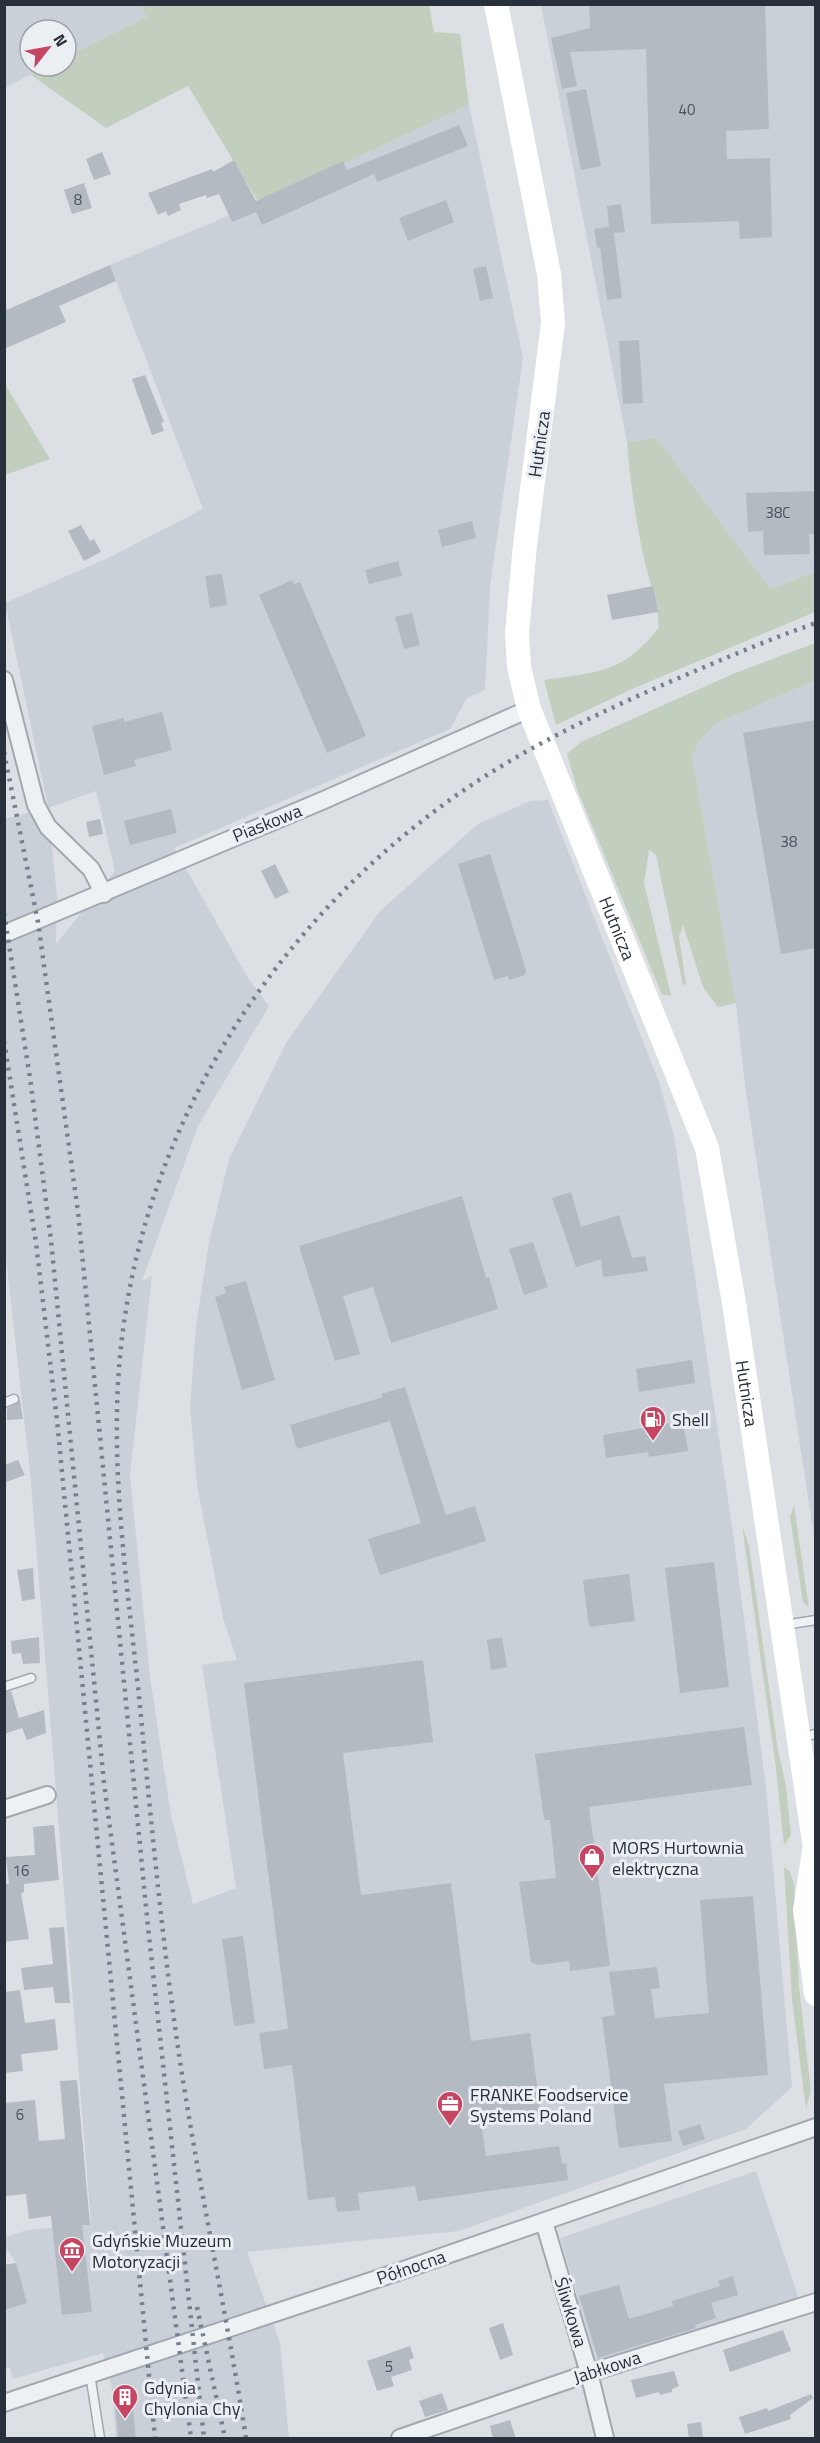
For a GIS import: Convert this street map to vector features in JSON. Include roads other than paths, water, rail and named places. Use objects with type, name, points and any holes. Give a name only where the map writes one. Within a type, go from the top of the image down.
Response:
[{"type":"main road","name":"Hutnicza","points":[[496,4],[549,274],[553,323],[525,545],[517,633],[519,667],[529,710],[707,1148],[734,1303],[783,1626],[807,1736],[815,1853],[805,1911],[816,1994]]},
{"type":"street","points":[[4,680],[36,805],[48,827],[91,869],[104,894]]},
{"type":"street","name":"Piaskowa","points":[[4,934],[104,894],[529,710]]},
{"type":"street","points":[[4,1809],[47,1795]]},
{"type":"street","name":"Północna","points":[[4,2403],[544,2222],[816,2127]]},
{"type":"street","name":"Śliwkowa","points":[[544,2222],[589,2373],[605,2439]]},
{"type":"street","name":"Jabłkowa","points":[[400,2439],[589,2373],[816,2302]]},
{"type":"lane","points":[[4,1403],[15,1399]]},
{"type":"lane","points":[[783,1626],[816,1620]]},
{"type":"lane","points":[[4,1687],[31,1678]]},
{"type":"lane","points":[[90,2374],[100,2439]]},
{"type":"railway","points":[[246,2438],[189,2120],[175,2028],[158,1891],[121,1522],[117,1430],[122,1338],[136,1257],[160,1179],[192,1104],[231,1033],[278,966],[331,904],[390,847],[454,797],[506,763],[561,733],[674,680],[816,623]]},
{"type":"railway","points":[[4,752],[38,922],[78,1212],[148,1927],[204,2438]]},
{"type":"railway","points":[[4,913],[30,1078],[51,1240],[104,1783],[191,2438]]},
{"type":"railway","points":[[4,1041],[36,1243],[57,1420],[155,2438]]},
{"type":"railway","points":[[197,2307],[225,2438]]},
{"type":"place","name":"Shell","points":[[653,1442]]},
{"type":"place","name":"MORS Hurtownia elektryczna","points":[[592,1880]]},
{"type":"place","name":"FRANKE Foodservice Systems Poland","points":[[450,2127]]},
{"type":"place","name":"Gdyńskie Muzeum Motoryzacji","points":[[72,2273]]},
{"type":"place","name":"Gdynia Chylonia Chy","points":[[125,2420]]}]
